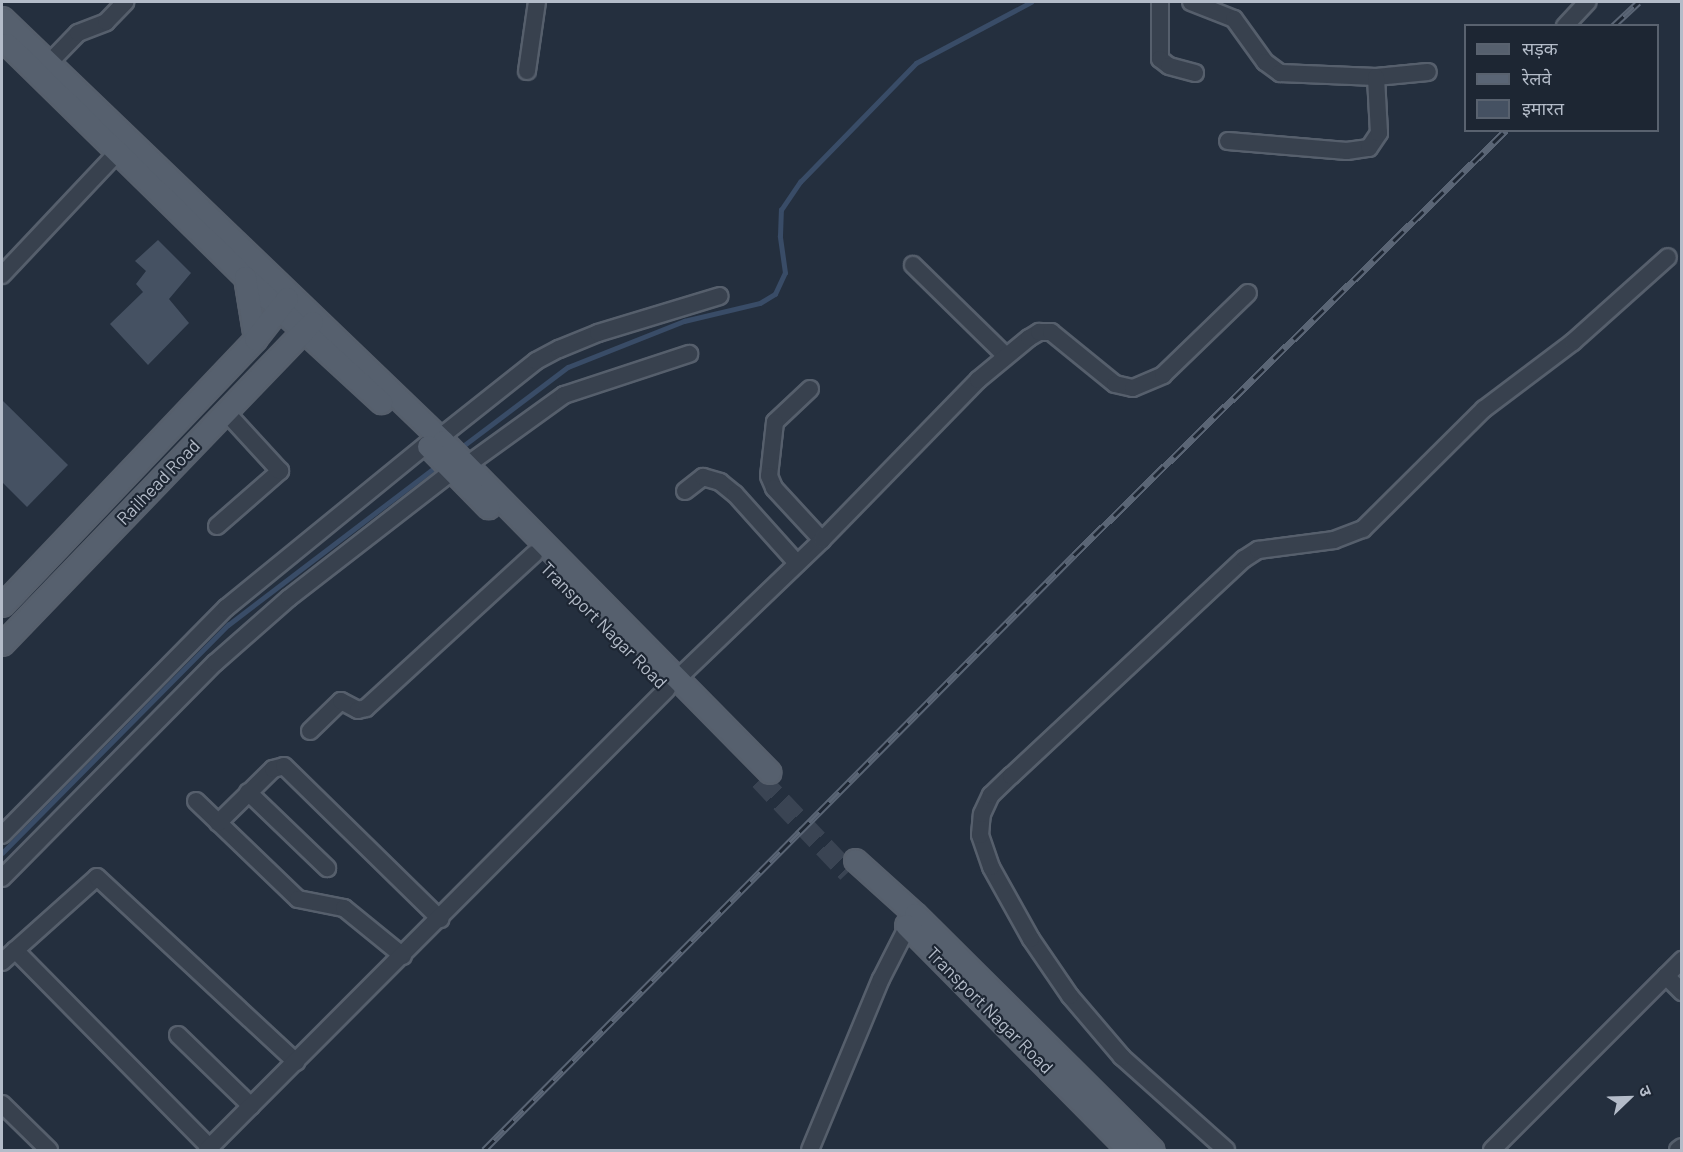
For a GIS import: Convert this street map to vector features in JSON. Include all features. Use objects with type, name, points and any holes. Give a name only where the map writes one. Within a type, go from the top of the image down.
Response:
[{"type":"main road","points":[[2,18],[47,74],[118,152],[245,277],[285,302]]},
{"type":"main road","points":[[2,39],[47,74],[435,443],[672,684]]},
{"type":"main road","points":[[245,277],[255,339]]},
{"type":"main road","name":"Railhead Road","points":[[2,605],[255,339],[285,302]]},
{"type":"main road","points":[[309,325],[325,351],[435,443]]},
{"type":"main road","name":"Railhead Road","points":[[2,644],[309,325]]},
{"type":"main road","points":[[279,356],[325,351]]},
{"type":"main road","name":"Transport Nagar Road","points":[[458,466],[534,554],[672,684],[765,776]]},
{"type":"main road","name":"Transport Nagar Road","points":[[852,866],[1153,1150]]},
{"type":"main road","name":"Transport Nagar Road","points":[[911,920],[1129,1150]]},
{"type":"street","points":[[47,74],[78,33],[106,22],[125,2]]},
{"type":"street","points":[[527,71],[537,2]]},
{"type":"street","points":[[1160,2],[1160,59],[1169,66],[1195,73]]},
{"type":"street","points":[[1191,2],[1234,19],[1265,62],[1280,73],[1376,77],[1428,72]]},
{"type":"street","points":[[1567,24],[1587,2]]},
{"type":"street","points":[[1228,141],[1347,151],[1369,148],[1379,133],[1376,77]]},
{"type":"street","points":[[2,274],[118,152]]},
{"type":"street","points":[[1226,1150],[1122,1057],[1070,996],[1031,939],[990,867],[980,835],[982,814],[991,795],[1244,559],[1258,550],[1334,540],[1363,529],[1484,410],[1573,342],[1668,257]]},
{"type":"street","points":[[913,265],[1006,356]]},
{"type":"street","points":[[15,950],[209,1149],[672,684],[822,540],[1006,356],[1039,332],[1052,332],[1115,384],[1133,388],[1148,384],[1183,357],[1248,293]]},
{"type":"street","points":[[2,835],[226,608],[536,361],[598,333],[720,296]]},
{"type":"street","points":[[2,878],[215,663],[290,598],[458,466],[564,395],[689,354]]},
{"type":"street","points":[[810,390],[775,422],[769,476],[774,488],[822,540]]},
{"type":"street","points":[[217,526],[280,471],[225,412]]},
{"type":"street","points":[[685,491],[704,477],[720,482],[735,494],[797,563]]},
{"type":"street","points":[[309,731],[341,701],[358,710],[366,708],[534,554]]},
{"type":"street","points":[[218,823],[273,769],[291,769],[440,919]]},
{"type":"street","points":[[248,792],[327,868]]},
{"type":"street","points":[[196,801],[298,898],[344,908],[403,956]]},
{"type":"street","points":[[2,962],[97,877],[296,1062]]},
{"type":"street","points":[[810,1150],[911,920]]},
{"type":"street","points":[[1492,1150],[1682,960]]},
{"type":"street","points":[[1665,976],[1682,992]]},
{"type":"street","points":[[178,1035],[251,1106]]},
{"type":"street","points":[[2,1104],[49,1150]]},
{"type":"street","points":[[1678,1150],[1682,1147]]},
{"type":"building","points":[[158,240],[191,273],[169,299],[189,323],[148,365],[110,324],[143,292],[136,284],[146,271],[135,261]]},
{"type":"building","points":[[2,400],[68,465],[27,507],[2,482]]},
{"type":"waterway","points":[[459,449],[568,367],[684,321],[760,303],[775,294],[785,273],[780,236],[781,210],[800,182],[916,63],[1031,2]]},
{"type":"waterway","points":[[2,853],[228,625],[438,465]]},
{"type":"tunnel","points":[[760,779],[848,872]]},
{"type":"railway","points":[[1615,24],[1639,2]]},
{"type":"railway","points":[[484,1150],[1074,555],[1504,132]]}]
